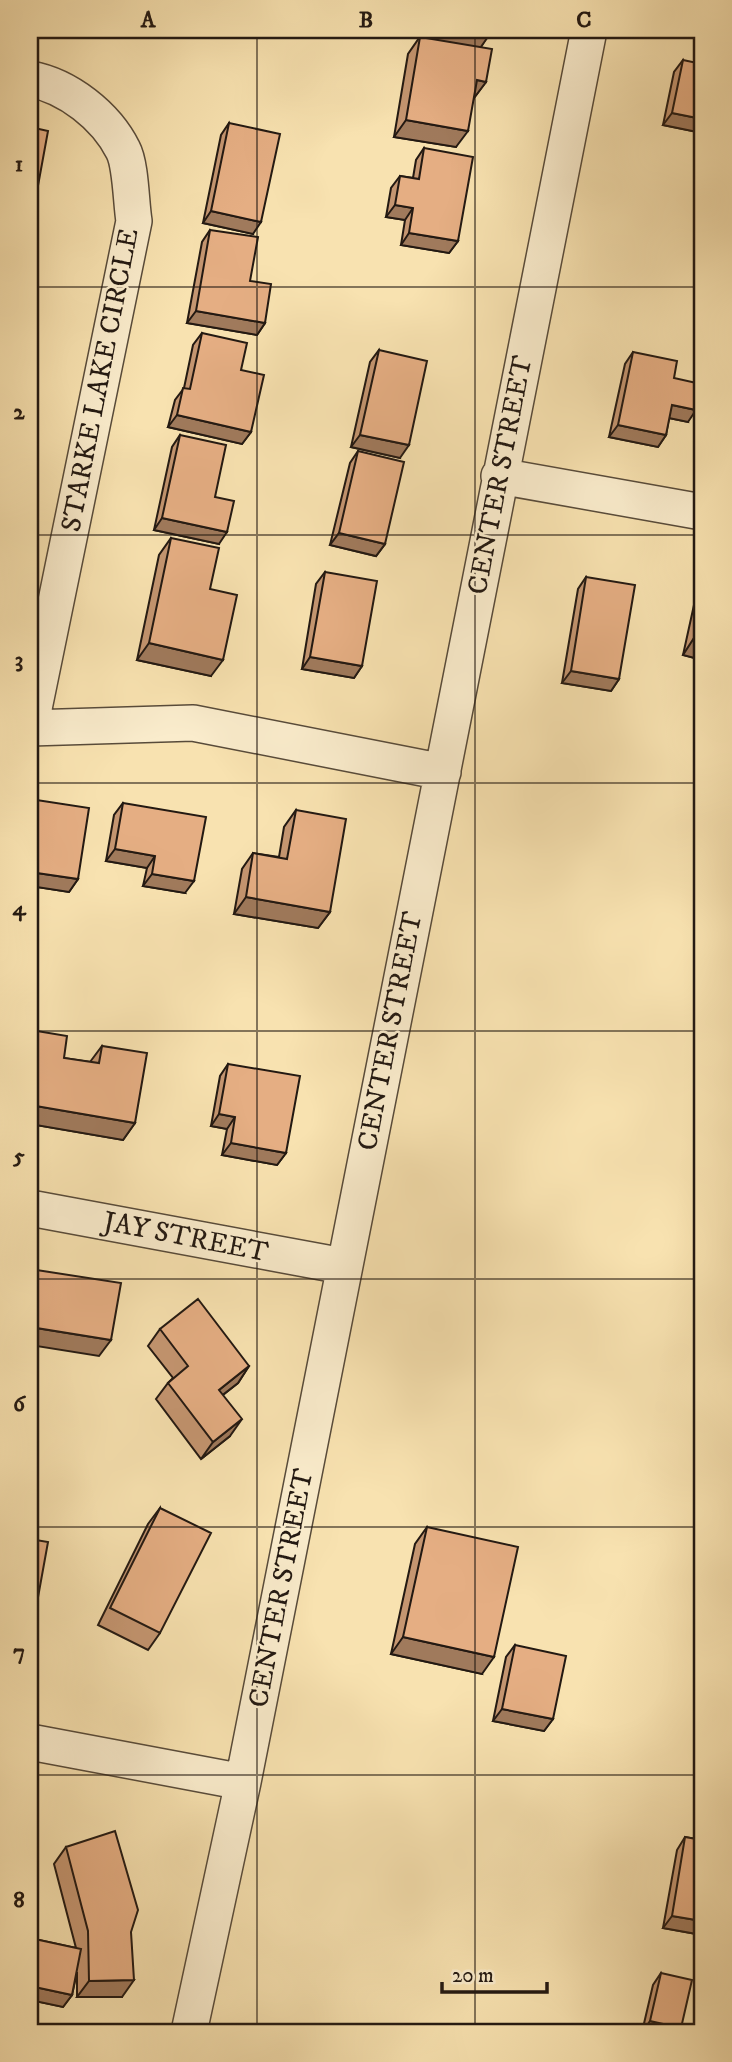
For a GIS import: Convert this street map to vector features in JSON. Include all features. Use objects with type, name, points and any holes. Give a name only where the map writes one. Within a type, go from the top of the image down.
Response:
[{"type":"street","name":"CENTER STREET","points":[[189,2032],[243,1782],[589,30]]},
{"type":"street","name":"STARKE LAKE CIRCLE","points":[[30,79],[44,82],[92,109],[124,152],[134,221],[30,728],[193,723],[443,772]]},
{"type":"street","points":[[499,476],[702,512]]},
{"type":"street","name":"JAY STREET","points":[[30,1208],[343,1266]]},
{"type":"street","points":[[30,1742],[243,1782]]},
{"type":"building","points":[[470,30],[491,30],[490,34]]},
{"type":"building","points":[[420,37],[492,49],[486,82],[477,80],[468,131],[406,120]]},
{"type":"building","points":[[683,60],[702,64],[702,119],[672,113]]},
{"type":"building","points":[[229,123],[280,134],[261,222],[211,211]]},
{"type":"building","points":[[30,127],[48,131],[33,213],[30,213]]},
{"type":"building","points":[[424,148],[473,157],[458,241],[409,233],[413,208],[395,205],[400,176],[419,179]]},
{"type":"building","points":[[210,230],[258,237],[250,281],[271,284],[265,323],[196,311]]},
{"type":"building","points":[[202,333],[247,343],[241,370],[264,375],[251,432],[177,415],[183,388],[190,389]]},
{"type":"building","points":[[379,350],[427,361],[409,445],[360,435]]},
{"type":"building","points":[[633,352],[677,361],[674,378],[701,384],[696,410],[672,405],[666,435],[618,425]]},
{"type":"building","points":[[180,435],[226,445],[215,497],[234,501],[227,532],[162,518]]},
{"type":"building","points":[[358,451],[404,462],[385,544],[339,533]]},
{"type":"building","points":[[171,538],[219,548],[210,589],[237,595],[223,660],[149,643]]},
{"type":"building","points":[[325,572],[377,581],[362,666],[310,657]]},
{"type":"building","points":[[586,577],[635,585],[619,679],[571,671]]},
{"type":"building","points":[[702,603],[702,640],[694,638]]},
{"type":"building","points":[[30,799],[89,808],[78,879],[30,872],[36,836],[30,835]]},
{"type":"building","points":[[123,803],[206,817],[194,881],[152,874],[155,856],[115,849]]},
{"type":"building","points":[[296,810],[346,819],[330,912],[246,897],[253,853],[287,859]]},
{"type":"building","points":[[31,1030],[67,1036],[64,1058],[99,1063],[102,1046],[147,1053],[135,1123],[30,1105]]},
{"type":"building","points":[[228,1064],[300,1076],[286,1153],[231,1143],[235,1117],[219,1114]]},
{"type":"building","points":[[30,1269],[121,1283],[111,1340],[30,1327]]},
{"type":"building","points":[[198,1299],[249,1366],[219,1390],[242,1419],[213,1442],[168,1383],[188,1366],[160,1329]]},
{"type":"building","points":[[160,1508],[211,1533],[160,1633],[110,1608]]},
{"type":"building","points":[[427,1527],[518,1547],[494,1657],[403,1637]]},
{"type":"building","points":[[30,1539],[48,1542],[33,1625],[30,1624]]},
{"type":"building","points":[[515,1645],[566,1656],[553,1719],[502,1709]]},
{"type":"building","points":[[115,1831],[138,1910],[131,1932],[134,1980],[89,1981],[88,1931],[66,1847]]},
{"type":"building","points":[[685,1837],[702,1840],[702,1921],[672,1916]]},
{"type":"building","points":[[30,1938],[81,1949],[72,1995],[30,1986]]},
{"type":"building","points":[[661,1973],[692,1980],[681,2028],[650,2021]]},
{"type":"building","points":[[57,2026],[87,2032],[55,2032]]}]
